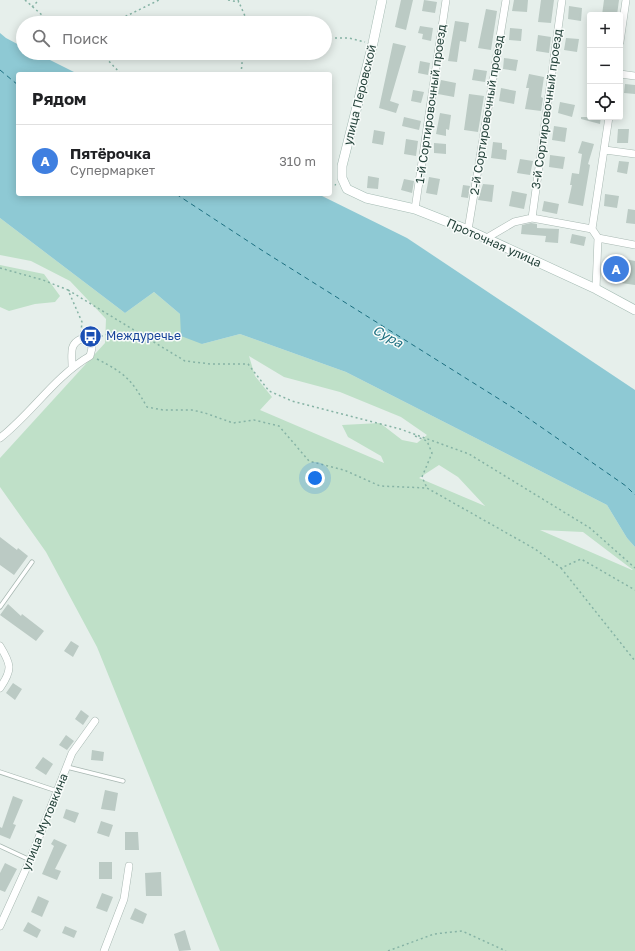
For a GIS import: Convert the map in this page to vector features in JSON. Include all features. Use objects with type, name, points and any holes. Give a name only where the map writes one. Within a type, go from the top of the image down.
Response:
[{"type":"main road","name":"улица Перовской","points":[[347,189],[342,178],[342,166],[373,43],[382,0]]},
{"type":"main road","name":"Проточная улица","points":[[347,189],[366,198],[415,209],[468,230],[596,289],[635,310]]},
{"type":"street","name":"1-й Сортировочный проезд","points":[[415,209],[446,0]]},
{"type":"street","name":"2-й Сортировочный проезд","points":[[468,230],[506,0]]},
{"type":"street","name":"3-й Сортировочный проезд","points":[[532,218],[562,0]]},
{"type":"street","points":[[623,21],[626,0]]},
{"type":"street","points":[[623,74],[635,76]]},
{"type":"street","points":[[596,289],[598,238],[592,229],[609,120]]},
{"type":"street","points":[[605,150],[635,154]]},
{"type":"street","points":[[485,239],[514,222],[532,218],[592,229]]},
{"type":"street","points":[[598,238],[635,245]]},
{"type":"street","points":[[0,438],[47,393],[72,366],[90,356],[92,348],[89,342],[81,339],[75,341],[72,346],[72,366]]},
{"type":"street","points":[[0,646],[9,661],[9,675],[0,688]]},
{"type":"street","name":"улица Мутовкина","points":[[0,926],[30,860],[72,753],[95,721]]},
{"type":"street","points":[[104,951],[124,899],[129,866]]},
{"type":"lane","points":[[0,607],[32,562]]},
{"type":"lane","points":[[67,767],[123,781]]},
{"type":"lane","points":[[0,772],[58,791]]},
{"type":"lane","points":[[0,846],[30,860]]},
{"type":"path","points":[[25,0],[42,16]]},
{"type":"path","points":[[32,8],[39,0]]},
{"type":"path","points":[[127,16],[160,0]]},
{"type":"path","points":[[228,0],[238,1],[246,16]]},
{"type":"path","points":[[332,38],[349,38],[373,43]]},
{"type":"path","points":[[108,60],[119,72]]},
{"type":"path","points":[[241,72],[242,60]]},
{"type":"path","points":[[0,268],[43,280],[68,290],[185,361],[211,364],[248,364],[269,390],[292,401],[400,430],[469,454],[590,528],[635,568]]},
{"type":"path","points":[[68,290],[82,322],[81,339]]},
{"type":"path","points":[[89,342],[97,337],[113,332],[148,339]]},
{"type":"path","points":[[90,356],[121,372],[133,383],[147,407],[163,410],[192,410],[205,412],[233,423],[254,420],[279,426],[309,461],[344,470],[380,486],[427,488],[535,549],[561,568],[635,661]]},
{"type":"path","points":[[400,430],[427,441],[432,453],[422,477],[427,488]]},
{"type":"path","points":[[561,568],[581,559],[635,590]]},
{"type":"path","points":[[388,951],[434,934],[462,931],[506,951]]},
{"type":"green space","points":[[0,218],[125,313],[154,292],[180,314],[202,344],[240,334],[346,372],[607,505],[627,538],[635,547],[635,951],[220,951],[97,647],[46,552],[0,487],[0,458],[105,343],[106,319],[70,281],[31,261],[0,255]],"holes":[[[249,356],[284,377],[340,392],[401,417],[427,435],[417,443],[402,440],[380,423],[342,425],[348,437],[381,456],[384,463],[260,410],[272,397],[255,376]],[[439,465],[458,477],[485,506],[419,478]],[[540,530],[583,532],[632,570]]]},
{"type":"green space","points":[[0,265],[44,274],[60,296],[55,302],[35,304],[9,311],[0,307]]},
{"type":"water","name":"Сура","points":[[0,33],[16,43],[16,60],[50,60],[74,72],[16,72],[16,196],[322,196],[407,238],[635,390],[635,547],[627,538],[607,505],[346,372],[240,334],[202,344],[181,336],[180,314],[154,292],[125,313],[0,218]]},
{"type":"building","points":[[401,0],[413,0],[406,30],[395,27]]},
{"type":"building","points":[[424,0],[437,2],[435,13],[422,11]]},
{"type":"building","points":[[514,0],[528,0],[527,12],[512,11]]},
{"type":"building","points":[[541,0],[554,0],[551,23],[538,22]]},
{"type":"building","points":[[604,0],[619,0],[617,12],[602,12]]},
{"type":"building","points":[[569,6],[582,8],[581,21],[568,19]]},
{"type":"building","points":[[486,9],[497,11],[491,50],[478,48]]},
{"type":"building","points":[[455,21],[469,23],[466,42],[460,41],[457,62],[448,61]]},
{"type":"building","points":[[420,26],[433,28],[431,41],[422,39],[423,34],[418,33]]},
{"type":"building","points":[[510,28],[522,29],[521,41],[509,40]]},
{"type":"building","points":[[538,35],[551,37],[549,53],[536,51]]},
{"type":"building","points":[[566,38],[579,39],[577,52],[564,50]]},
{"type":"building","points":[[393,43],[406,46],[390,101],[399,104],[396,113],[379,108]]},
{"type":"building","points":[[504,58],[518,60],[516,71],[503,69]]},
{"type":"building","points":[[420,61],[430,63],[428,75],[418,73]]},
{"type":"building","points":[[474,69],[487,71],[485,82],[472,80]]},
{"type":"building","points":[[529,74],[544,77],[541,97],[543,98],[541,111],[525,109],[529,88],[526,88]]},
{"type":"building","points":[[441,80],[456,83],[454,97],[438,94]]},
{"type":"building","points":[[625,84],[635,85],[635,94],[624,93]]},
{"type":"building","points":[[501,88],[516,91],[514,104],[499,101]]},
{"type":"building","points":[[413,90],[424,92],[421,103],[411,101]]},
{"type":"building","points":[[469,94],[484,96],[478,132],[464,130]]},
{"type":"building","points":[[560,102],[575,105],[572,117],[558,113]]},
{"type":"building","points":[[440,113],[451,115],[449,130],[446,129],[446,136],[436,134]]},
{"type":"building","points":[[404,117],[421,121],[419,130],[402,126]]},
{"type":"building","points":[[581,117],[587,117],[587,120],[601,120],[600,124],[581,119]]},
{"type":"building","points":[[554,126],[567,128],[565,142],[552,140]]},
{"type":"building","points":[[618,129],[629,129],[628,143],[617,143]]},
{"type":"building","points":[[374,130],[385,132],[383,145],[372,143]]},
{"type":"building","points":[[406,139],[418,141],[416,156],[404,154]]},
{"type":"building","points":[[582,141],[594,144],[588,164],[590,165],[583,206],[568,203],[572,185],[570,185],[572,173],[579,174],[582,154],[578,153]]},
{"type":"building","points":[[493,142],[502,143],[502,149],[507,150],[506,160],[491,158]]},
{"type":"building","points":[[434,143],[446,144],[446,154],[434,153]]},
{"type":"building","points":[[550,155],[565,157],[563,169],[549,167]]},
{"type":"building","points":[[520,159],[533,161],[530,175],[517,173]]},
{"type":"building","points":[[619,161],[629,162],[627,174],[617,172]]},
{"type":"building","points":[[368,176],[379,178],[378,189],[367,188]]},
{"type":"building","points":[[429,177],[440,179],[437,195],[426,193]]},
{"type":"building","points":[[404,179],[414,181],[412,193],[401,190]]},
{"type":"building","points":[[483,184],[494,185],[492,202],[478,200]]},
{"type":"building","points":[[463,185],[470,186],[468,198],[461,197]]},
{"type":"building","points":[[512,191],[527,194],[524,209],[509,206]]},
{"type":"building","points":[[605,194],[619,196],[617,208],[604,206]]},
{"type":"building","points":[[544,201],[559,204],[557,214],[542,211]]},
{"type":"building","points":[[628,209],[635,210],[635,224],[626,223]]},
{"type":"building","points":[[531,223],[537,224],[537,228],[559,229],[558,243],[545,242],[546,236],[521,234],[522,225]]},
{"type":"building","points":[[572,234],[586,237],[584,246],[570,243]]},
{"type":"building","points":[[625,259],[635,261],[635,285],[621,283],[623,275],[609,273],[611,260],[625,263]]},
{"type":"building","points":[[0,537],[17,550],[18,548],[28,556],[14,575],[0,565]]},
{"type":"building","points":[[8,604],[21,616],[22,614],[44,631],[36,641],[0,615]]},
{"type":"building","points":[[71,641],[79,646],[73,657],[64,651]]},
{"type":"building","points":[[13,683],[22,689],[15,700],[6,693]]},
{"type":"building","points":[[81,710],[89,716],[83,725],[75,719]]},
{"type":"building","points":[[66,735],[74,741],[67,750],[59,745]]},
{"type":"building","points":[[92,750],[104,752],[103,761],[91,760]]},
{"type":"building","points":[[43,757],[53,764],[46,775],[35,768]]},
{"type":"building","points":[[105,790],[118,793],[115,811],[101,809]]},
{"type":"building","points":[[13,796],[23,800],[13,824],[16,825],[10,839],[0,835],[0,827],[2,828]]},
{"type":"building","points":[[66,809],[79,813],[75,823],[63,818]]},
{"type":"building","points":[[101,821],[113,825],[109,837],[97,833]]},
{"type":"building","points":[[125,832],[138,832],[139,850],[125,850]]},
{"type":"building","points":[[54,839],[67,845],[55,869],[61,871],[57,880],[42,874],[54,846],[51,844]]},
{"type":"building","points":[[99,862],[112,862],[112,879],[99,879]]},
{"type":"building","points":[[5,863],[17,869],[5,892],[0,890],[0,873]]},
{"type":"building","points":[[161,872],[162,896],[146,896],[145,873]]},
{"type":"building","points":[[102,893],[113,897],[107,912],[96,908]]},
{"type":"building","points":[[38,896],[49,901],[42,917],[31,912]]},
{"type":"building","points":[[135,908],[147,914],[143,924],[130,919]]},
{"type":"building","points":[[28,922],[41,930],[37,938],[23,931]]},
{"type":"building","points":[[65,926],[77,931],[74,938],[62,933]]},
{"type":"building","points":[[185,930],[191,950],[179,951],[174,934]]},
{"type":"ferry route","points":[[0,70],[16,83]]},
{"type":"ferry route","points":[[179,196],[263,251],[515,409],[626,486],[635,495]]},
{"type":"place","name":"Пятёрочка","points":[[616,269]]},
{"type":"place","name":"Междуречье","points":[[91,336]]}]
